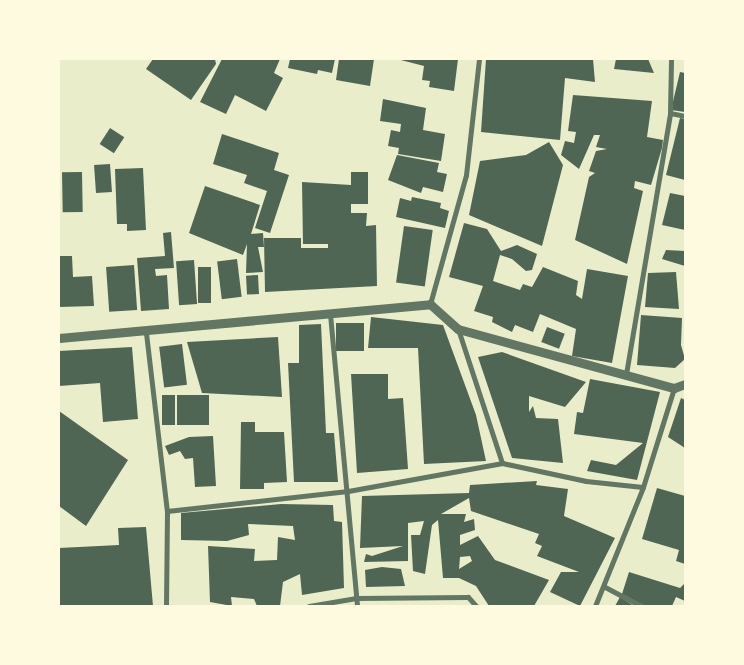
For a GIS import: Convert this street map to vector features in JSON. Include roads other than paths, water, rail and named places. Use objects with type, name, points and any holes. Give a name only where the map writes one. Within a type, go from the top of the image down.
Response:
[{"type":"street","points":[[430,304],[466,175],[479,59]]},
{"type":"street","points":[[626,374],[670,113],[671,59]]},
{"type":"street","points":[[670,113],[685,116]]},
{"type":"street","points":[[59,338],[146,333],[430,304],[458,329],[674,388],[685,384]]},
{"type":"street","points":[[330,314],[348,491],[357,606]]},
{"type":"street","points":[[458,329],[502,463]]},
{"type":"street","points":[[146,333],[167,511],[166,606]]},
{"type":"street","points":[[595,606],[606,587],[643,487],[674,388]]},
{"type":"street","points":[[167,511],[348,491],[502,463],[586,481],[643,487]]},
{"type":"street","points":[[606,587],[640,606]]},
{"type":"street","points":[[309,606],[356,598],[468,597],[476,606]]}]
